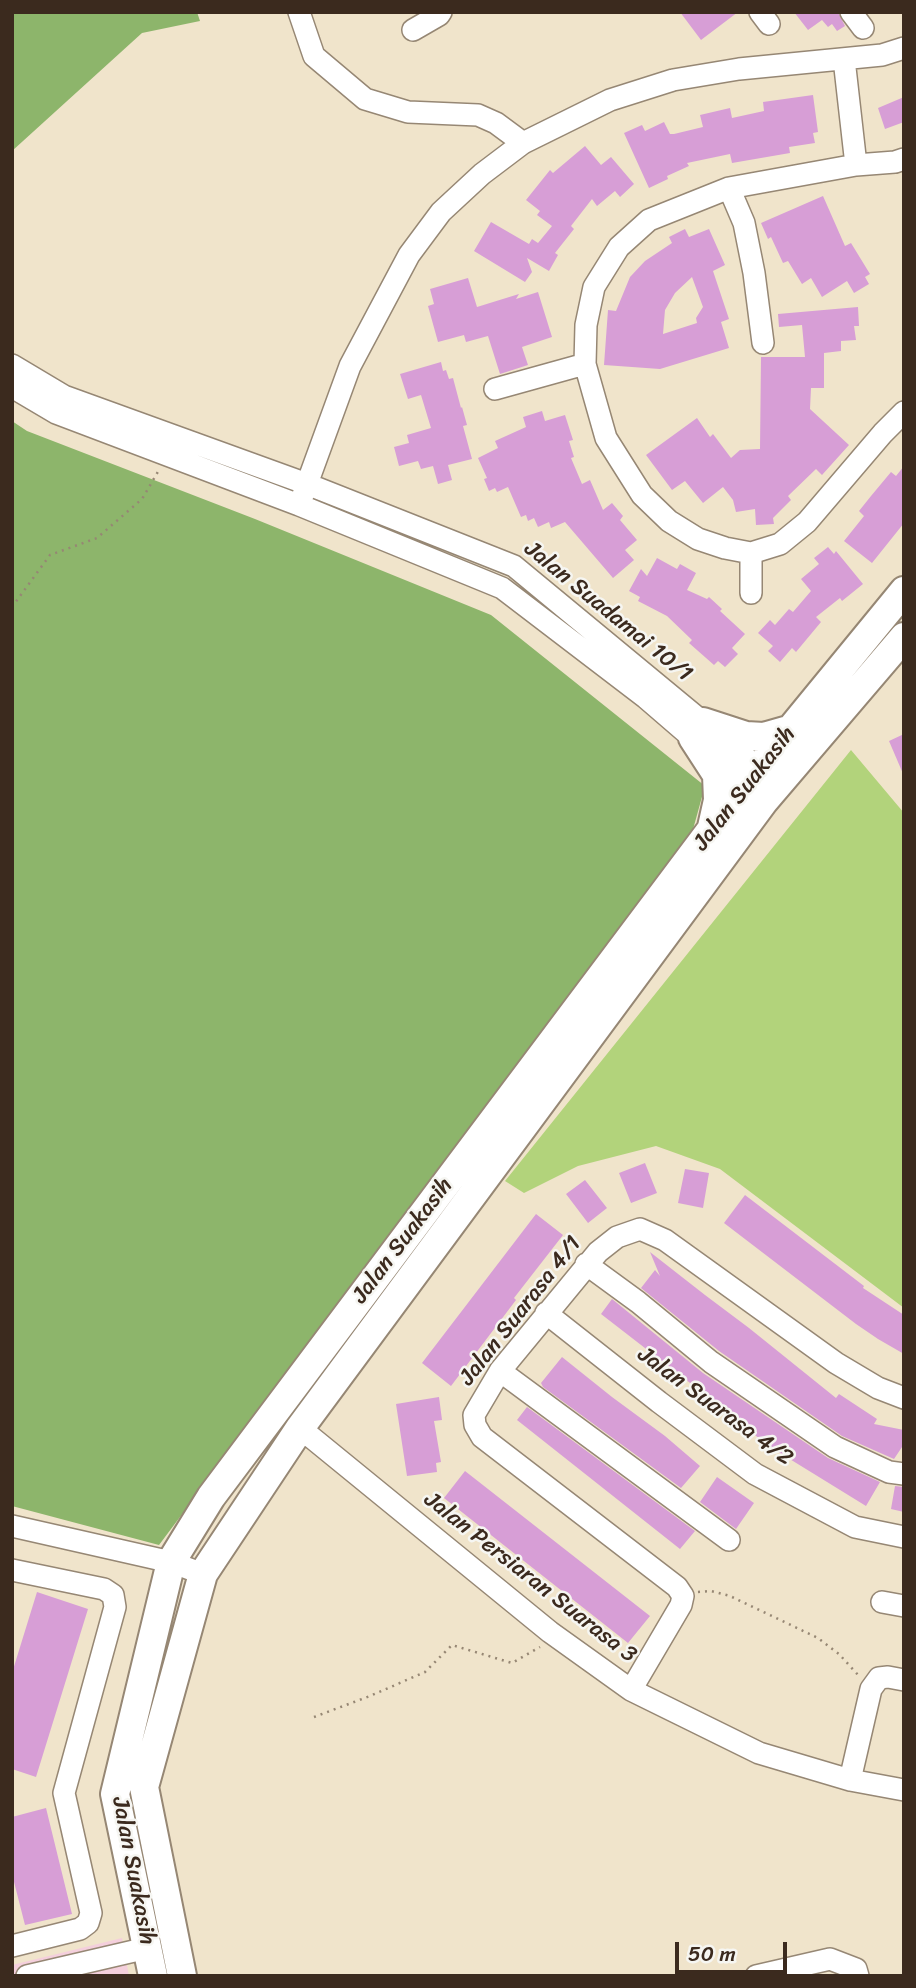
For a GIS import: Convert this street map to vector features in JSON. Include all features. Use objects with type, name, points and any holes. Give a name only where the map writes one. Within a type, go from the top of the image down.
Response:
[{"type":"main road","name":"Jalan Suakasih","points":[[182,1976],[144,1787],[203,1574],[300,1428],[762,785],[792,729],[904,591]]},
{"type":"main road","name":"Jalan Suakasih","points":[[153,1976],[115,1794],[171,1562],[211,1497],[711,830],[762,785],[904,637]]},
{"type":"main road","points":[[698,730],[764,737],[792,729]]},
{"type":"main road","points":[[698,730],[717,775],[718,800],[711,830]]},
{"type":"street","points":[[299,12],[314,57],[365,99],[408,112],[478,115],[496,123],[523,143]]},
{"type":"street","points":[[413,30],[441,12]]},
{"type":"street","points":[[299,505],[350,366],[410,255],[441,212],[482,174],[523,143],[610,100],[673,80],[739,69],[882,55],[904,48]]},
{"type":"street","points":[[844,59],[856,165]]},
{"type":"street","points":[[904,159],[729,188],[649,220],[619,247],[594,287],[586,325],[585,364],[606,438],[642,495],[669,521],[698,539],[725,548],[751,552],[780,544],[807,522],[904,412]]},
{"type":"street","points":[[729,188],[744,223],[763,343]]},
{"type":"street","points":[[495,389],[585,364]]},
{"type":"street","name":"Jalan Suadamai 10/1","points":[[12,365],[64,396],[307,484],[514,566],[762,785]]},
{"type":"street","name":"Jalan Suadamai 10/1","points":[[12,387],[56,413],[299,505],[502,588],[646,698],[698,730]]},
{"type":"street","points":[[268,470],[291,468],[309,459],[321,447]]},
{"type":"street","points":[[321,447],[331,481],[348,500]]},
{"type":"street","points":[[751,552],[751,593]]},
{"type":"street","name":"Jalan Suarasa 4/1","points":[[683,1596],[677,1587],[482,1437],[475,1425],[474,1415],[500,1371],[598,1252],[617,1237],[640,1229],[665,1240],[836,1363],[878,1388],[904,1398]]},
{"type":"street","points":[[586,1264],[638,1302],[711,1362],[835,1447],[889,1472],[904,1474]]},
{"type":"street","name":"Jalan Suarasa 4/2","points":[[546,1313],[755,1474],[855,1527],[904,1537]]},
{"type":"street","points":[[500,1371],[729,1540]]},
{"type":"street","name":"Jalan Persiaran Suarasa 3","points":[[300,1428],[550,1632],[631,1690],[759,1753],[850,1780],[904,1790]]},
{"type":"street","points":[[12,1526],[171,1562],[203,1574]]},
{"type":"street","points":[[12,1570],[104,1589],[113,1595],[115,1607],[64,1793],[91,1913],[88,1923],[80,1930],[12,1946]]},
{"type":"street","points":[[631,1690],[681,1605],[683,1596]]},
{"type":"street","points":[[882,1602],[904,1606]]},
{"type":"street","points":[[850,1780],[871,1689],[879,1678],[904,1680]]},
{"type":"street","points":[[27,1976],[109,1967],[147,1948]]},
{"type":"street","points":[[756,1976],[830,1959],[857,1972]]},
{"type":"path","points":[[12,607],[50,555],[97,538],[142,499],[168,455]]},
{"type":"path","points":[[683,1596],[711,1591],[730,1596],[818,1638],[839,1654],[871,1689]]},
{"type":"path","points":[[313,1717],[425,1672],[452,1645],[512,1663],[543,1646],[550,1632]]},
{"type":"shaded area","points":[[122,1938],[129,1976],[12,1976],[12,1965]]},
{"type":"green space","points":[[12,12],[197,12],[200,21],[142,33],[12,151]]},
{"type":"green space","points":[[12,421],[27,431],[255,519],[491,615],[705,786],[692,833],[159,1545],[12,1506]]},
{"type":"green space","points":[[851,750],[904,813],[904,1308],[720,1169],[656,1146],[578,1166],[524,1193],[505,1181]]},
{"type":"building","points":[[680,12],[738,12],[701,40]]},
{"type":"building","points":[[794,12],[838,12],[845,26],[837,31],[832,24],[828,27],[822,20],[808,30]]},
{"type":"building","points":[[813,95],[818,132],[813,133],[815,143],[789,147],[790,153],[732,163],[730,154],[687,163],[689,166],[649,188],[624,133],[642,125],[645,131],[664,122],[670,134],[674,134],[703,127],[700,115],[730,108],[732,118],[764,111],[763,102]]},
{"type":"building","points":[[904,97],[904,122],[885,129],[878,108]]},
{"type":"building","points":[[585,146],[601,165],[611,157],[634,184],[620,197],[615,191],[597,206],[592,199],[571,226],[574,229],[555,253],[558,255],[549,271],[527,258],[532,272],[525,282],[474,251],[491,222],[529,244],[532,239],[538,243],[552,226],[537,215],[540,211],[526,200],[550,170],[553,173]]},
{"type":"building","points":[[823,196],[845,246],[851,243],[870,274],[865,277],[869,284],[854,293],[847,281],[822,297],[811,278],[802,284],[788,261],[783,263],[761,223]]},
{"type":"building","points":[[685,229],[689,237],[709,229],[725,265],[713,271],[729,319],[721,322],[729,348],[660,369],[604,365],[608,310],[616,311],[630,277],[645,261],[672,243],[669,237]],"holes":[[[692,277],[703,307],[696,318],[697,323],[663,334],[665,310],[675,293]]]},
{"type":"building","points":[[468,278],[477,307],[519,294],[516,299],[538,292],[552,337],[522,347],[528,365],[500,374],[488,336],[466,342],[464,335],[438,342],[428,306],[434,304],[430,289]]},
{"type":"building","points":[[858,307],[859,326],[854,326],[856,340],[841,341],[841,351],[824,353],[824,388],[811,388],[810,409],[849,445],[822,475],[816,469],[788,496],[791,500],[773,518],[774,524],[756,525],[755,509],[736,512],[733,500],[723,487],[703,503],[685,481],[672,490],[646,455],[697,418],[710,437],[713,434],[731,458],[740,450],[760,449],[761,357],[805,357],[802,325],[779,327],[778,314]]},
{"type":"building","points":[[441,362],[449,379],[453,378],[467,425],[463,426],[472,459],[448,465],[452,480],[438,484],[433,466],[421,469],[418,461],[399,466],[394,447],[409,443],[407,435],[431,428],[421,395],[408,399],[400,374]]},
{"type":"building","points":[[542,411],[545,421],[565,415],[573,440],[569,441],[574,457],[571,458],[582,484],[590,480],[603,510],[612,503],[623,516],[620,520],[637,540],[625,550],[634,560],[613,578],[565,522],[551,528],[549,522],[538,527],[534,518],[528,521],[526,515],[521,517],[508,487],[497,492],[495,488],[489,491],[484,479],[487,478],[478,458],[498,448],[495,441],[526,427],[523,417]]},
{"type":"building","points":[[904,466],[904,523],[872,563],[844,541],[864,516],[859,511],[891,472],[896,476]]},
{"type":"building","points":[[828,547],[834,554],[836,551],[863,584],[816,617],[821,622],[796,652],[792,648],[780,662],[768,651],[773,646],[758,633],[770,620],[775,625],[789,609],[793,612],[811,591],[801,579],[819,564],[814,558]]},
{"type":"building","points":[[657,558],[677,569],[680,564],[696,573],[687,590],[707,599],[709,597],[745,634],[732,648],[738,654],[725,667],[718,661],[714,665],[689,643],[692,640],[667,616],[638,601],[640,597],[629,591],[641,569],[647,576]]},
{"type":"building","points":[[904,734],[904,776],[889,741]]},
{"type":"building","points":[[645,1163],[657,1193],[631,1203],[619,1173]]},
{"type":"building","points":[[685,1169],[709,1173],[703,1208],[678,1203]]},
{"type":"building","points":[[585,1180],[607,1208],[588,1223],[566,1194]]},
{"type":"building","points":[[745,1195],[864,1286],[863,1288],[904,1315],[904,1354],[856,1324],[724,1223]]},
{"type":"building","points":[[536,1214],[563,1235],[451,1386],[422,1363]]},
{"type":"building","points":[[650,1252],[836,1398],[839,1394],[877,1419],[874,1424],[904,1430],[904,1444],[894,1459],[842,1436],[719,1351],[641,1288],[655,1270],[660,1276]]},
{"type":"building","points":[[612,1299],[703,1373],[828,1458],[880,1482],[866,1506],[767,1445],[601,1314]]},
{"type":"building","points":[[562,1357],[700,1466],[681,1488],[543,1387],[541,1383]]},
{"type":"building","points":[[439,1397],[442,1420],[434,1421],[441,1462],[436,1463],[437,1472],[407,1476],[396,1404]]},
{"type":"building","points":[[527,1407],[695,1531],[680,1549],[517,1420]]},
{"type":"building","points":[[465,1471],[650,1616],[628,1643],[444,1498]]},
{"type":"building","points":[[717,1477],[754,1503],[736,1529],[700,1502]]},
{"type":"building","points":[[895,1486],[904,1487],[904,1512],[891,1509]]},
{"type":"building","points":[[37,1592],[88,1609],[36,1777],[12,1769],[12,1673]]},
{"type":"building","points":[[46,1808],[72,1914],[25,1925],[12,1874],[12,1817]]}]
